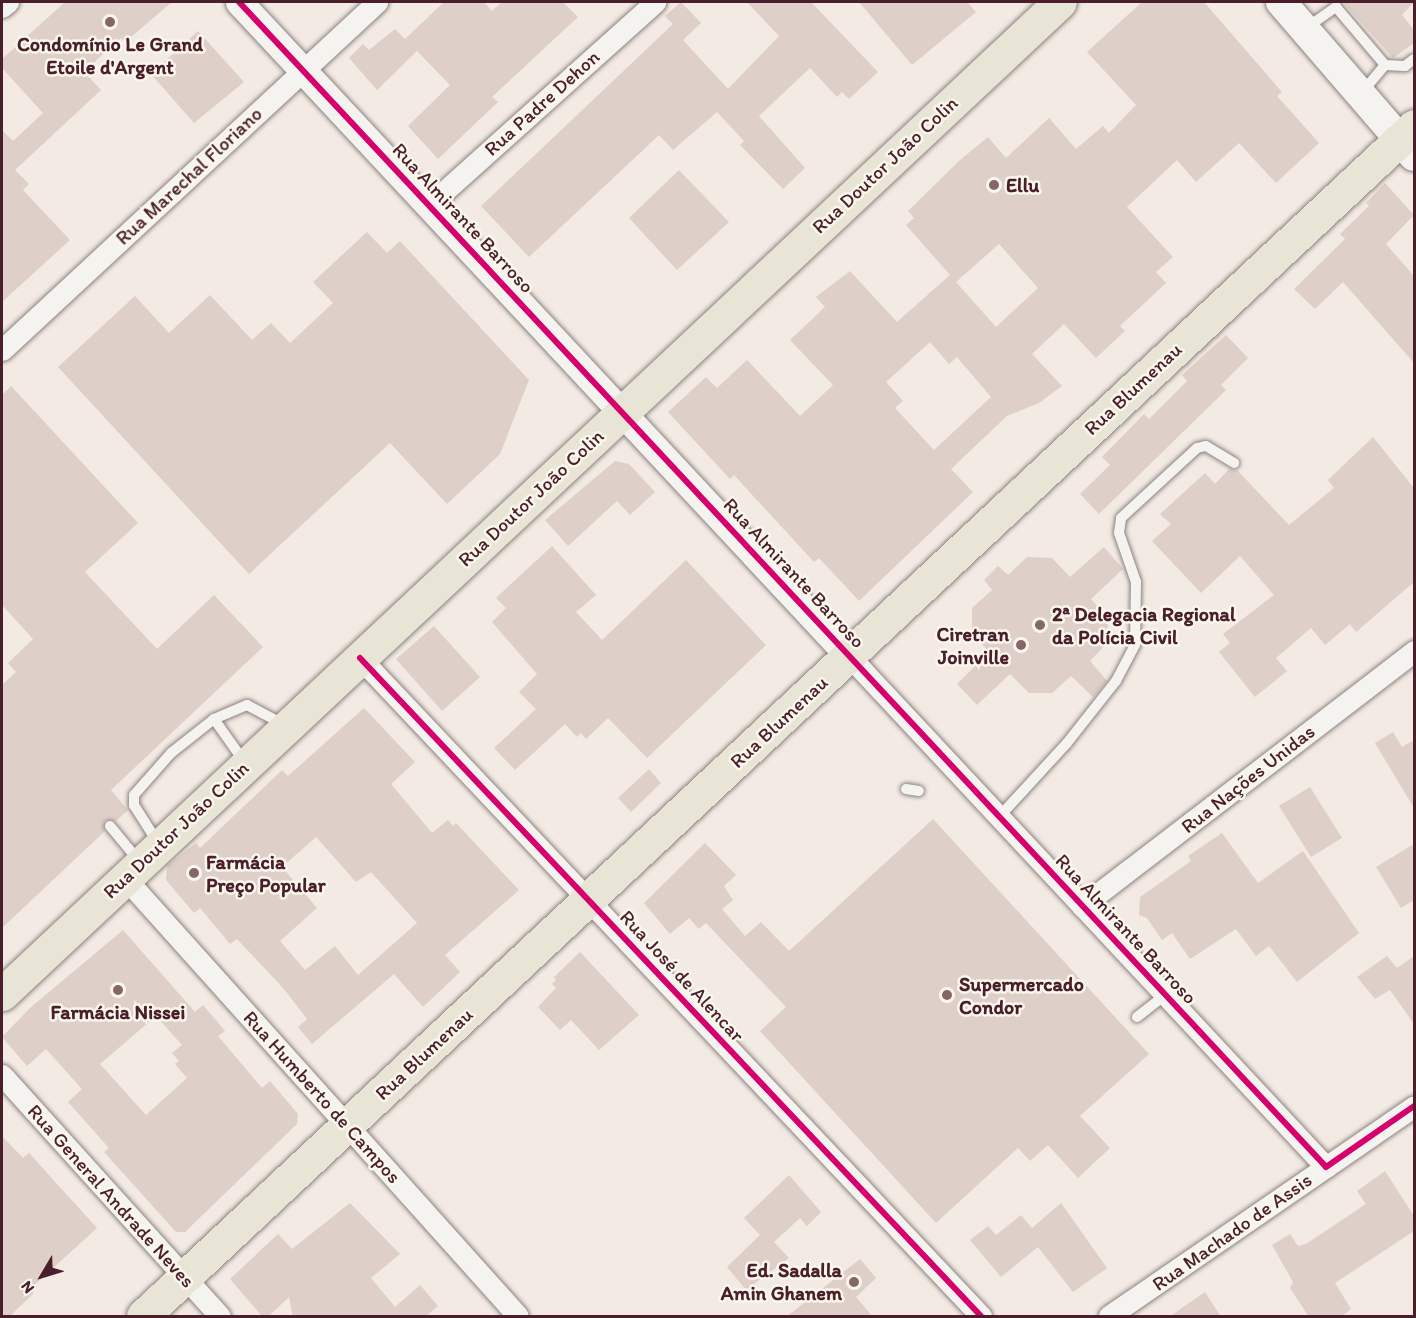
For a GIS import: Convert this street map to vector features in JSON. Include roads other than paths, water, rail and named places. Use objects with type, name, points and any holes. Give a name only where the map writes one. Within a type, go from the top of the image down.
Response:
[{"type":"main road","points":[[1281,2],[1361,94],[1410,141]]},
{"type":"main road","name":"Rua Doutor João Colin","points":[[2,994],[622,412],[1047,6]]},
{"type":"main road","name":"Rua Blumenau","points":[[143,1317],[849,656],[1410,141]]},
{"type":"street","points":[[2,7],[8,2]]},
{"type":"street","name":"Rua Almirante Barroso","points":[[239,2],[1326,1167]]},
{"type":"street","name":"Rua Marechal Floriano","points":[[2,350],[377,2]]},
{"type":"street","name":"Rua Padre Dehon","points":[[429,206],[655,2]]},
{"type":"street","name":"Rua Nações Unidas","points":[[1083,906],[1414,651]]},
{"type":"street","name":"Rua José de Alencar","points":[[360,658],[981,1317]]},
{"type":"street","name":"Rua Humberto de Campos","points":[[142,863],[347,1125],[518,1317]]},
{"type":"street","name":"Rua General Andrade Neves","points":[[2,1075],[220,1317]]},
{"type":"street","name":"Rua Machado de Assis","points":[[1109,1317],[1414,1106]]},
{"type":"lane","points":[[1305,29],[1334,4],[1385,65],[1394,69],[1405,66],[1414,59]]},
{"type":"lane","points":[[1361,94],[1385,65]]},
{"type":"lane","points":[[999,817],[1074,734],[1116,681],[1134,645],[1136,582],[1119,533],[1121,518],[1197,448],[1206,446],[1234,463]]},
{"type":"lane","points":[[142,863],[134,795],[171,753],[214,719],[247,705],[288,726]]},
{"type":"lane","points":[[214,719],[246,765]]},
{"type":"lane","points":[[906,789],[919,791]]},
{"type":"lane","points":[[110,826],[142,863]]},
{"type":"lane","points":[[1137,1017],[1165,995]]},
{"type":"place","name":"Condomínio Le Grand Etoile d'Argent","points":[[110,22]]},
{"type":"place","name":"Ellu","points":[[994,185]]},
{"type":"place","name":"2ª Delegacia Regional da Polícia Civil","points":[[1040,625]]},
{"type":"place","name":"Ciretran Joinville","points":[[1021,645]]},
{"type":"place","name":"Farmácia Preço Popular","points":[[194,873]]},
{"type":"place","name":"Farmácia Nissei","points":[[118,990]]},
{"type":"place","name":"Supermercado Condor","points":[[947,995]]},
{"type":"place","name":"Ed. Sadalla Amin Ghanem","points":[[854,1282]]}]
